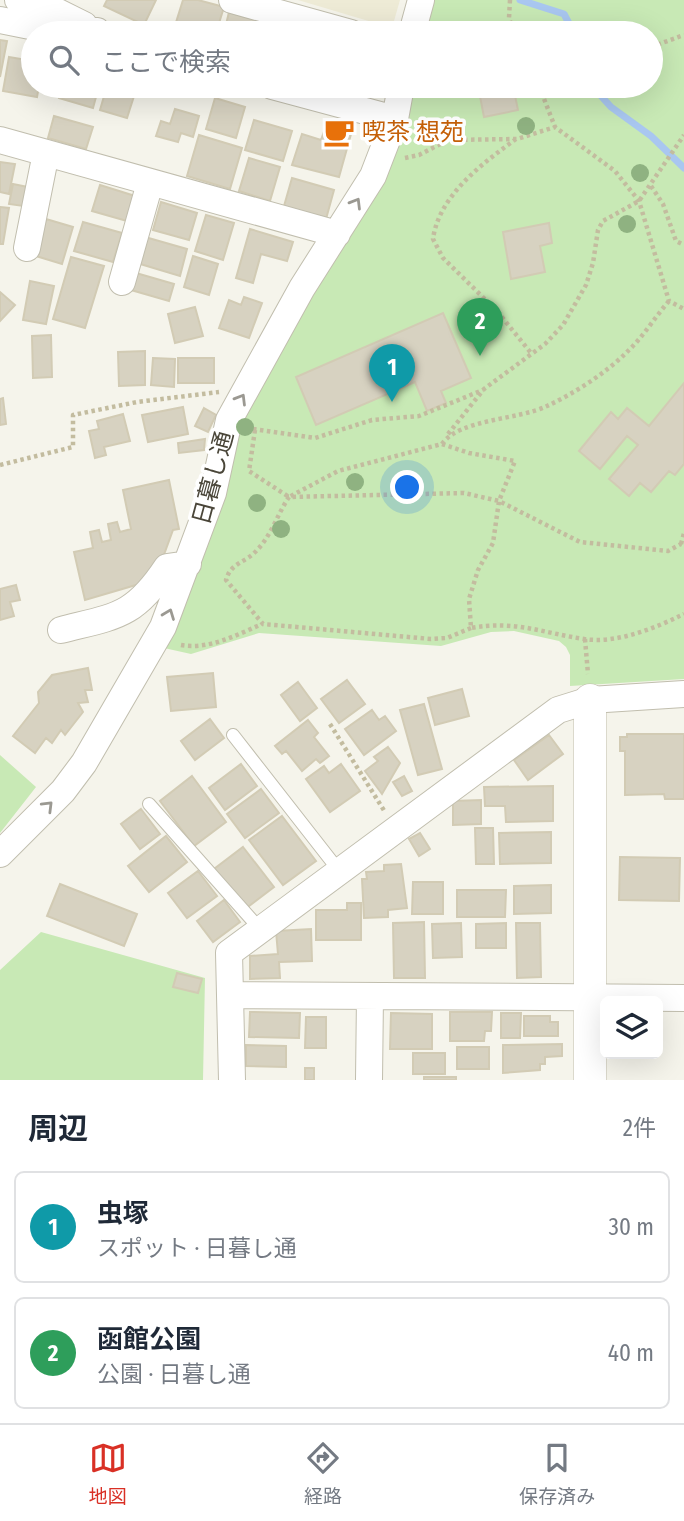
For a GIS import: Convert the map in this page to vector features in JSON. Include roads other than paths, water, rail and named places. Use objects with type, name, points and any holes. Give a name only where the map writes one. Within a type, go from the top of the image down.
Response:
[{"type":"street","points":[[18,0],[46,6],[77,21]]},
{"type":"street","points":[[232,0],[308,21]]},
{"type":"street","points":[[415,21],[421,0]]},
{"type":"street","points":[[0,20],[21,24]]},
{"type":"street","points":[[317,98],[395,119]]},
{"type":"street","name":"日暮し通","points":[[0,854],[63,791],[84,763],[156,641],[212,493],[229,420],[302,288],[383,156],[399,98]]},
{"type":"street","points":[[0,140],[337,234]]},
{"type":"street","points":[[27,248],[46,153]]},
{"type":"street","points":[[122,282],[150,183]]},
{"type":"street","points":[[61,630],[124,614],[149,594],[167,567],[187,564]]},
{"type":"street","points":[[232,1080],[229,953],[558,710],[590,700],[684,694]]},
{"type":"street","points":[[590,700],[590,1080]]},
{"type":"street","points":[[232,995],[684,998]]},
{"type":"street","points":[[369,1080],[370,996]]},
{"type":"lane","points":[[233,735],[340,872]]},
{"type":"lane","points":[[149,804],[260,929]]},
{"type":"waterway","points":[[520,0],[564,14],[568,21]]},
{"type":"waterway","points":[[603,98],[651,136],[684,168]]},
{"type":"place","name":"喫茶 想苑","points":[[339,132]]},
{"type":"place","name":"函館公園","points":[[480,356]]},
{"type":"place","name":"虫塚","points":[[392,402]]}]
